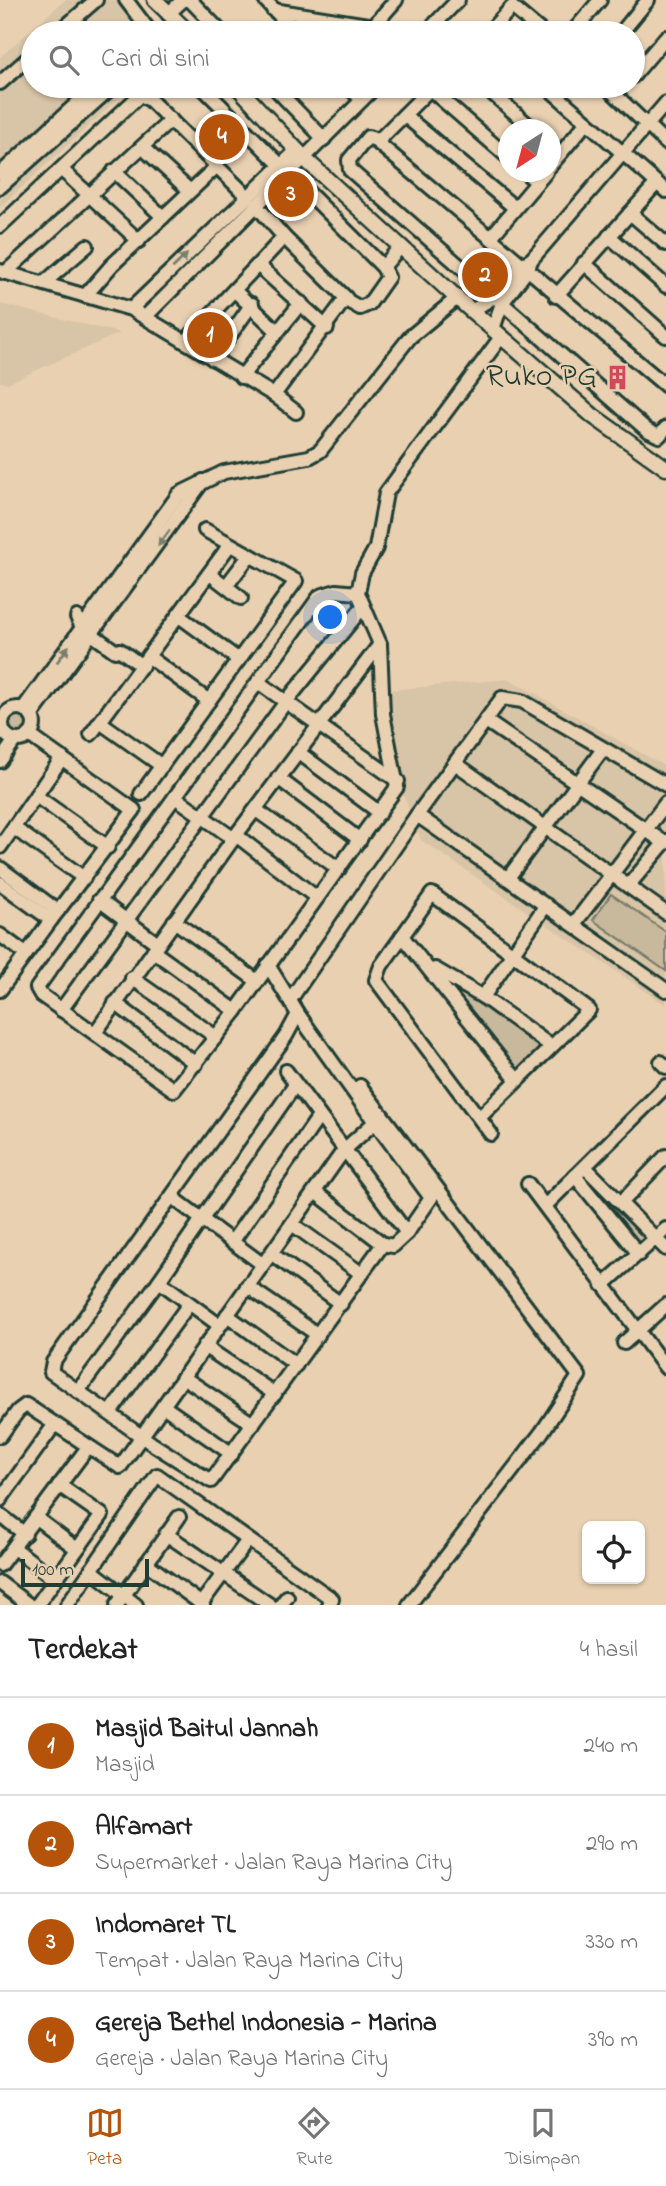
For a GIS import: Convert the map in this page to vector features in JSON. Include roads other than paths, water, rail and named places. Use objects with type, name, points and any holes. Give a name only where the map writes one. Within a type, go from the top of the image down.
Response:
[{"type":"main road","points":[[155,0],[174,21]]},
{"type":"main road","points":[[248,98],[301,154],[457,298],[593,416],[663,461]]},
{"type":"street","points":[[72,21],[96,0]]},
{"type":"street","points":[[126,0],[142,21]]},
{"type":"street","points":[[168,13],[183,0]]},
{"type":"street","points":[[190,0],[210,21]]},
{"type":"street","points":[[377,21],[396,0]]},
{"type":"street","points":[[437,21],[457,0]]},
{"type":"street","points":[[582,21],[600,0]]},
{"type":"street","points":[[631,21],[648,0]]},
{"type":"street","points":[[269,5],[336,21]]},
{"type":"street","points":[[269,5],[284,21]]},
{"type":"street","points":[[499,21],[512,7],[529,21]]},
{"type":"street","points":[[645,62],[666,37]]},
{"type":"street","points":[[0,83],[21,65]]},
{"type":"street","points":[[0,187],[6,167],[83,98]]},
{"type":"street","points":[[6,167],[97,98]]},
{"type":"street","points":[[0,226],[135,98]]},
{"type":"street","points":[[147,98],[252,201],[346,300],[360,308],[369,303],[388,277],[383,267],[213,98]]},
{"type":"street","points":[[285,98],[324,139]]},
{"type":"street","points":[[377,142],[421,98]]},
{"type":"street","points":[[444,98],[498,147]]},
{"type":"street","points":[[498,98],[522,119]]},
{"type":"street","points":[[556,296],[630,213],[662,187],[560,98]]},
{"type":"street","points":[[627,98],[666,143]]},
{"type":"street","points":[[131,309],[301,154],[324,139],[362,100]]},
{"type":"street","points":[[473,310],[498,300],[666,103]]},
{"type":"street","points":[[404,115],[515,208]]},
{"type":"street","points":[[3,272],[171,120]]},
{"type":"street","points":[[561,153],[587,122]]},
{"type":"street","points":[[666,386],[556,296],[527,265],[377,142],[368,137],[349,160],[350,170],[648,430],[659,436],[666,428]]},
{"type":"street","points":[[142,147],[190,191]]},
{"type":"street","points":[[85,296],[112,265],[216,167]]},
{"type":"street","points":[[61,169],[139,241]]},
{"type":"street","points":[[114,172],[163,217]]},
{"type":"street","points":[[491,237],[537,182]]},
{"type":"street","points":[[146,316],[252,201]]},
{"type":"street","points":[[630,213],[666,244]]},
{"type":"street","points":[[609,236],[666,286]]},
{"type":"street","points":[[185,342],[284,237]]},
{"type":"street","points":[[45,282],[87,246]]},
{"type":"street","points":[[383,267],[401,246]]},
{"type":"street","points":[[584,263],[666,336]]},
{"type":"street","points":[[259,266],[327,328]]},
{"type":"street","points":[[3,272],[45,282],[146,316],[274,395],[296,412]]},
{"type":"street","points":[[235,291],[252,304],[277,331]]},
{"type":"street","points":[[27,713],[179,494],[203,481],[251,465],[309,457],[320,451],[410,337],[457,298]]},
{"type":"street","points":[[274,395],[346,300]]},
{"type":"street","points":[[358,593],[336,591],[320,596],[37,988],[41,995],[61,1010],[174,1090],[236,1011],[380,813],[398,781],[383,714],[380,645],[358,593],[362,573],[376,548],[386,494],[497,333],[498,300]]},
{"type":"street","points":[[241,377],[301,303]]},
{"type":"street","points":[[213,359],[252,304]]},
{"type":"street","points":[[87,627],[182,513],[203,481]]},
{"type":"street","points":[[170,506],[182,513]]},
{"type":"street","points":[[141,794],[296,582],[205,530]]},
{"type":"street","points":[[92,734],[229,546]]},
{"type":"street","points":[[227,585],[249,556]]},
{"type":"street","points":[[210,574],[242,598]]},
{"type":"street","points":[[61,1010],[285,703],[363,607]]},
{"type":"street","points":[[179,616],[239,660]]},
{"type":"street","points":[[87,627],[118,649],[145,661],[209,701]]},
{"type":"street","points":[[95,1033],[278,778],[380,645]]},
{"type":"street","points":[[258,682],[398,781]]},
{"type":"street","points":[[291,998],[417,815],[502,698],[512,698],[666,785]]},
{"type":"street","points":[[0,761],[7,738],[2,720],[3,711],[13,709],[27,713],[34,726],[29,735]]},
{"type":"street","points":[[486,721],[665,842],[628,886]]},
{"type":"street","points":[[100,722],[162,766]]},
{"type":"street","points":[[0,990],[108,847],[134,807],[29,735],[7,738]]},
{"type":"street","points":[[508,878],[603,748]]},
{"type":"street","points":[[298,752],[380,813]]},
{"type":"street","points":[[0,847],[62,758]]},
{"type":"street","points":[[456,763],[666,912]]},
{"type":"street","points":[[278,778],[360,840]]},
{"type":"street","points":[[36,796],[108,847]]},
{"type":"street","points":[[175,797],[235,837],[317,898]]},
{"type":"street","points":[[574,925],[666,803]]},
{"type":"street","points":[[256,810],[338,869]]},
{"type":"street","points":[[417,815],[666,990]]},
{"type":"street","points":[[14,828],[84,878]]},
{"type":"street","points":[[0,868],[55,915]]},
{"type":"street","points":[[0,883],[55,915]]},
{"type":"street","points":[[479,1118],[551,1046],[580,1022],[589,1010],[432,894],[377,971],[376,980],[479,1118],[491,1134]]},
{"type":"street","points":[[99,900],[236,1011]]},
{"type":"street","points":[[483,997],[546,905]]},
{"type":"street","points":[[174,921],[257,981]]},
{"type":"street","points":[[0,936],[26,954]]},
{"type":"street","points":[[402,936],[428,964],[517,1080]]},
{"type":"street","points":[[428,964],[483,997],[551,1046]]},
{"type":"street","points":[[268,965],[579,1376],[541,1432],[409,1605]]},
{"type":"street","points":[[132,978],[216,1037]]},
{"type":"street","points":[[291,998],[298,1014],[431,1198],[407,1233],[393,1246],[383,1244],[315,1192]]},
{"type":"street","points":[[115,1003],[196,1064]]},
{"type":"street","points":[[298,1014],[286,1037],[50,1367],[78,1391],[208,1482],[232,1454],[383,1244]]},
{"type":"street","points":[[286,1071],[318,1118],[407,1233]]},
{"type":"street","points":[[78,1391],[159,1282],[295,1085]]},
{"type":"street","points":[[545,1206],[666,1086]]},
{"type":"street","points":[[232,1242],[318,1118]]},
{"type":"street","points":[[0,1436],[24,1404],[120,1467],[344,1150],[375,1122]]},
{"type":"street","points":[[621,1203],[666,1156]]},
{"type":"street","points":[[580,1172],[621,1203],[666,1249]]},
{"type":"street","points":[[580,1172],[639,1254]]},
{"type":"street","points":[[528,1184],[666,1368]]},
{"type":"street","points":[[172,1197],[262,1264]]},
{"type":"street","points":[[292,1224],[362,1274]]},
{"type":"street","points":[[603,1285],[666,1229]]},
{"type":"street","points":[[272,1254],[341,1304]]},
{"type":"street","points":[[159,1282],[189,1304],[223,1320],[296,1365]]},
{"type":"street","points":[[247,1286],[318,1335]]},
{"type":"street","points":[[110,1413],[189,1304]]},
{"type":"street","points":[[624,1343],[666,1305]]},
{"type":"street","points":[[204,1346],[275,1394]]},
{"type":"street","points":[[183,1377],[253,1424]]},
{"type":"street","points":[[163,1406],[232,1454]]},
{"type":"street","points":[[0,1500],[55,1424]]},
{"type":"street","points":[[0,1565],[88,1447]]},
{"type":"street","points":[[67,1605],[157,1475],[334,1603]]},
{"type":"street","points":[[37,1605],[102,1515],[59,1486]]},
{"type":"street","points":[[0,1516],[25,1534]]},
{"type":"street","points":[[120,1600],[179,1517]]},
{"type":"street","points":[[36,1518],[77,1549]]},
{"type":"street","points":[[166,1534],[270,1605]]},
{"type":"street","points":[[146,1563],[201,1605],[248,1540]]},
{"type":"street","points":[[14,1548],[55,1580]]},
{"type":"street","points":[[91,1570],[120,1600],[136,1605]]},
{"type":"street","points":[[0,1583],[29,1605]]},
{"type":"place","name":"Gereja Bethel Indonesia - Marina","points":[[222,137]]},
{"type":"place","name":"Indomaret TL","points":[[291,194]]},
{"type":"place","name":"Alfamart","points":[[485,275]]},
{"type":"place","name":"Masjid Baitul Jannah","points":[[210,335]]},
{"type":"place","name":"Ruko PG","points":[[617,377]]}]
